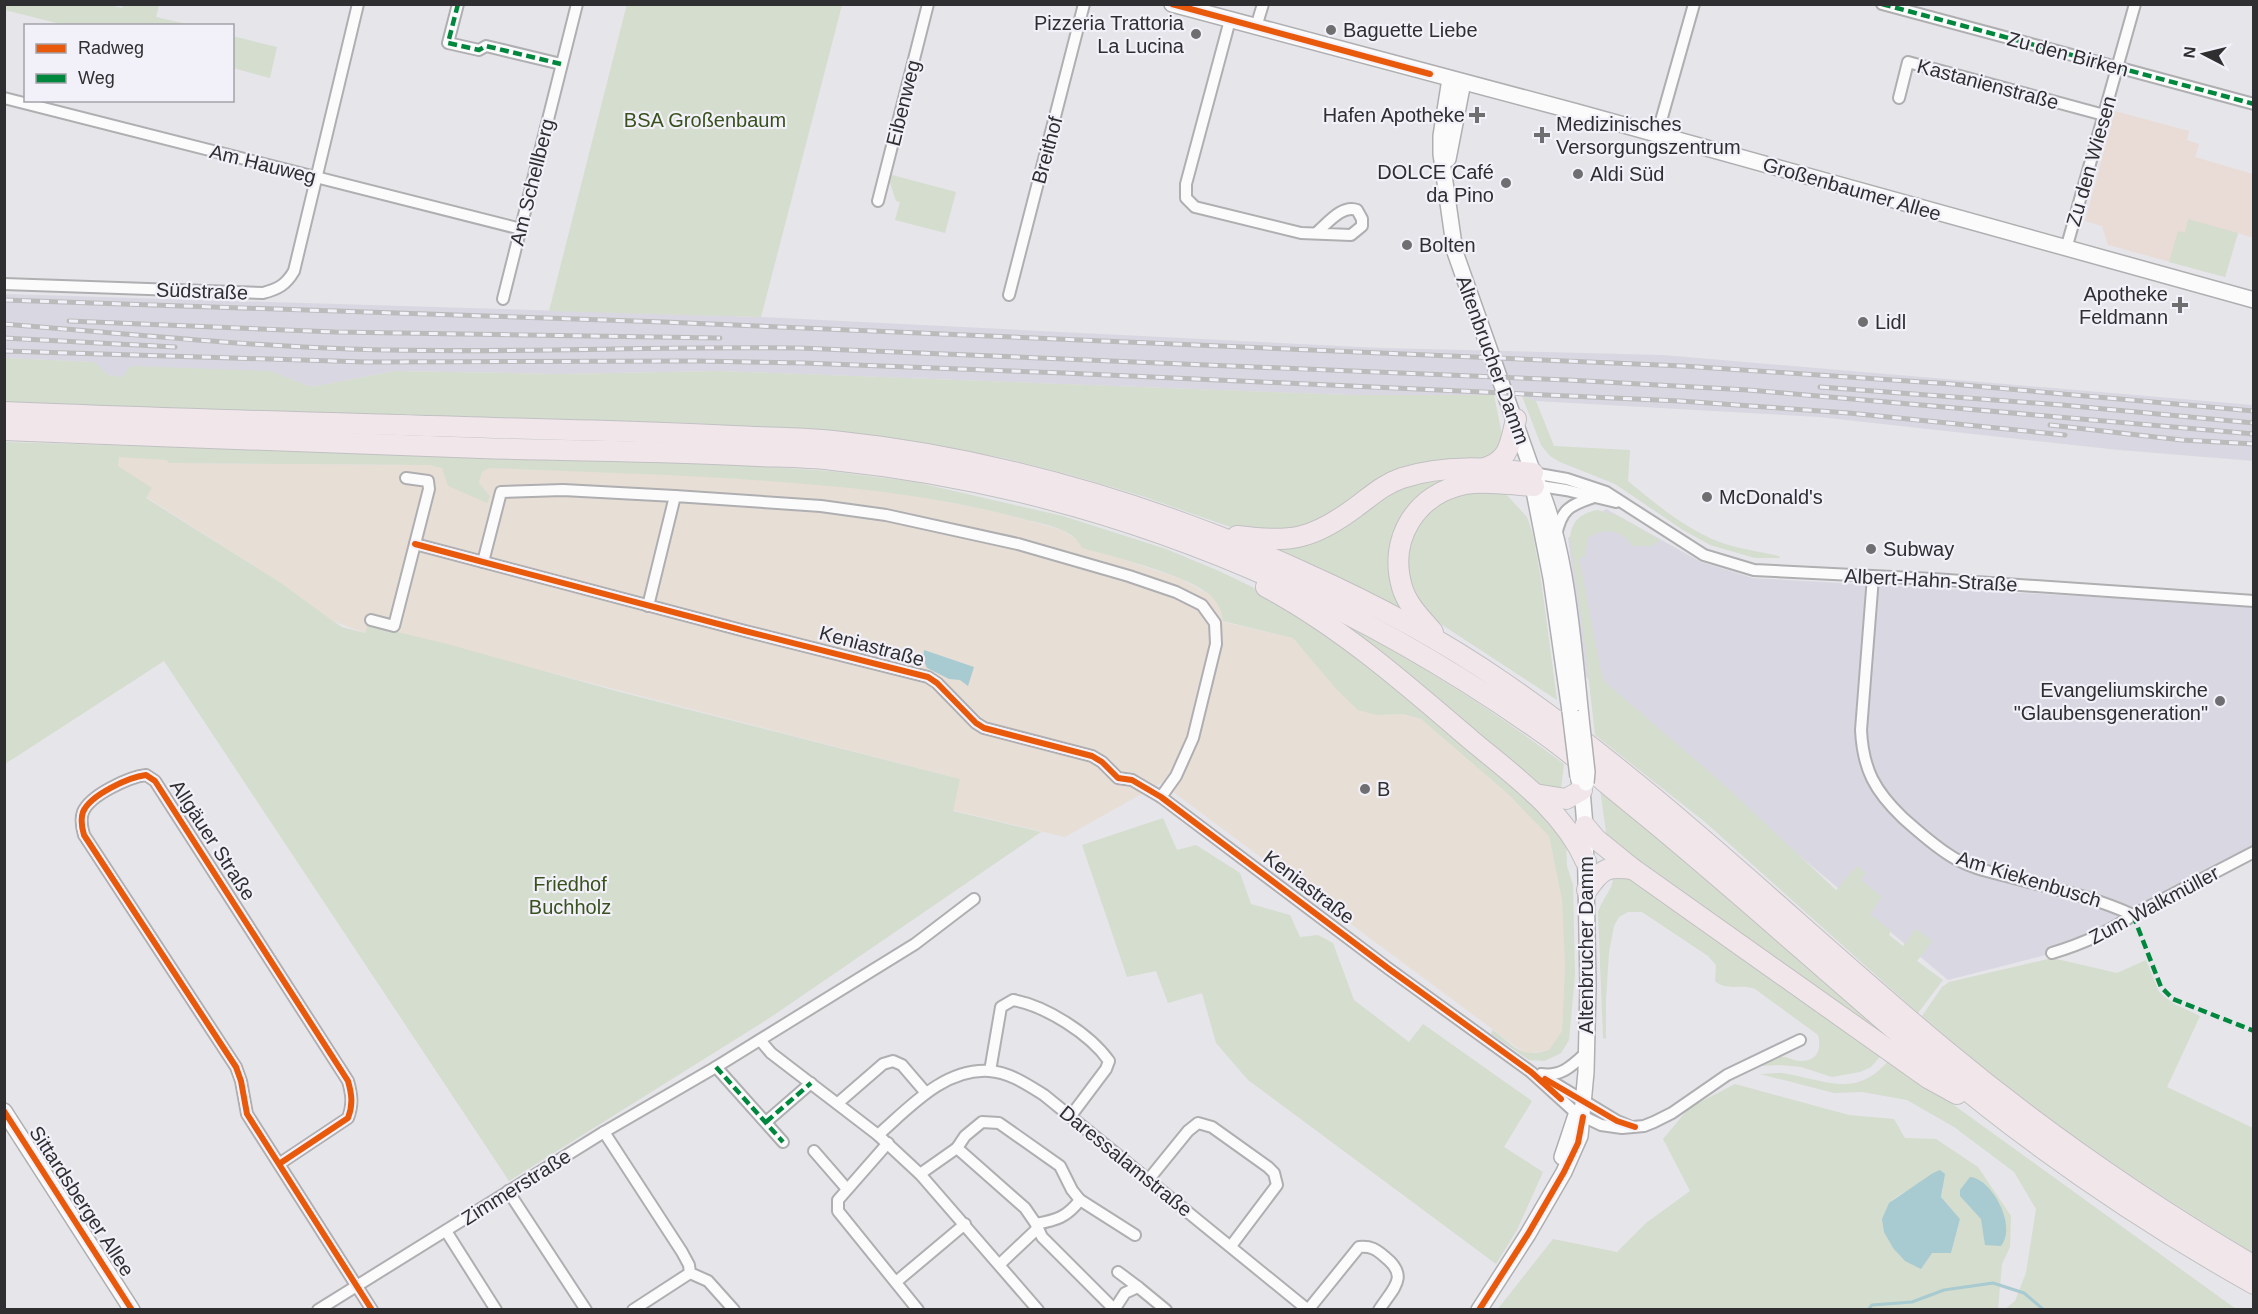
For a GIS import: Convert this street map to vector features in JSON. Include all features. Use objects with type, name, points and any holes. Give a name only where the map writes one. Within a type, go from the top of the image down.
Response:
[{"type":"highway","points":[[4,412],[832,441],[928,456],[1069,486],[1213,533],[1356,596],[1443,643],[1550,716],[1698,833],[1878,993],[1995,1091],[2102,1170],[2185,1225],[2253,1266]]},
{"type":"highway","points":[[1482,469],[1494,465],[1506,454],[1516,419]]},
{"type":"highway","points":[[4,430],[482,448],[688,452],[831,460],[917,472],[998,487],[1065,504],[1171,536],[1249,566],[1349,614],[1436,662],[1547,736],[1680,843],[1934,1064],[2019,1130],[2092,1184],[2169,1236],[2253,1284]]},
{"type":"highway","points":[[1213,533],[1278,540],[1297,539],[1325,529],[1380,488],[1401,478],[1436,469],[1482,469],[1536,482]]},
{"type":"highway","points":[[1443,643],[1410,605],[1402,588],[1399,552],[1408,521],[1429,500],[1444,490],[1467,483],[1536,482]]},
{"type":"highway","points":[[1171,536],[1277,593],[1329,625],[1426,701],[1535,794],[1568,829],[1586,862]]},
{"type":"highway","points":[[1535,794],[1566,799],[1582,784]]},
{"type":"highway","points":[[1585,826],[1596,839],[1634,869],[1928,1078],[2019,1130]]},
{"type":"highway","points":[[1587,890],[1598,875],[1607,868],[1634,869]]},
{"type":"main road","name":"Großenbaumer Allee","points":[[1172,4],[1457,80],[2253,300]]},
{"type":"main road","name":"Altenbrucher Damm","points":[[1457,80],[1441,136],[1447,202],[1455,252],[1516,419],[1536,482],[1548,508],[1555,539],[1572,632],[1587,890],[1587,1052],[1578,1143],[1528,1234],[1479,1310]]},
{"type":"main road","name":"Altenbrucher Damm","points":[[1536,482],[1576,715]]},
{"type":"main road","name":"Sittardsberger Allee","points":[[4,1111],[132,1310]]},
{"type":"street","name":"Südstraße","points":[[4,284],[263,293],[287,284],[294,271],[358,4]]},
{"type":"street","points":[[458,4],[448,42],[479,50],[486,46],[561,64]]},
{"type":"street","name":"Am Schellberg","points":[[503,299],[577,4]]},
{"type":"street","name":"Eibenweg","points":[[878,201],[928,4]]},
{"type":"street","name":"Breithof","points":[[1009,295],[1084,4]]},
{"type":"street","points":[[1256,27],[1263,4]]},
{"type":"street","points":[[1657,135],[1694,4]]},
{"type":"street","name":"Zu den Birken","points":[[1882,4],[2253,104]]},
{"type":"street","name":"Zu den Wiesen","points":[[2066,249],[2135,4]]},
{"type":"street","points":[[1230,20],[1186,184],[1186,198],[1195,207],[1301,233],[1316,233]]},
{"type":"street","name":"Kastanienstraße","points":[[1899,98],[1908,62],[2104,115]]},
{"type":"street","name":"Am Hauweg","points":[[4,98],[521,229]]},
{"type":"street","points":[[371,620],[394,626],[415,544],[429,484],[424,478],[406,478]]},
{"type":"street","name":"Albert-Hahn-Straße","points":[[1536,482],[1624,504]]},
{"type":"street","name":"Albert-Hahn-Straße","points":[[1536,482],[1584,484],[1606,492],[1704,555],[1754,570],[2253,601]]},
{"type":"street","points":[[483,562],[501,492],[563,490],[821,506],[886,515],[1029,548],[1129,576],[1176,592],[1202,605],[1215,623],[1216,644],[1193,738],[1176,776],[1161,797]]},
{"type":"street","points":[[648,606],[675,496]]},
{"type":"street","points":[[1555,539],[1560,520],[1566,510],[1594,497]]},
{"type":"street","name":"Keniastraße","points":[[415,544],[928,677],[984,728],[1092,756],[1102,762],[1118,778],[1132,780],[1161,797],[1389,969],[1531,1072],[1556,1084],[1581,1110]]},
{"type":"street","name":"Am Kiekenbusch","points":[[1873,577],[1861,730],[1862,749],[1868,772],[1884,799],[1932,844],[1954,858],[1977,868],[2109,904],[2133,915]]},
{"type":"street","name":"Allgäuer Straße","points":[[279,1164],[348,1118],[352,1107],[352,1095],[348,1081],[155,781],[146,775],[125,780],[88,804],[82,813],[81,824],[84,835],[236,1067],[247,1114],[372,1310]]},
{"type":"street","name":"Zum Walkmüller","points":[[2052,953],[2084,943],[2115,928],[2133,915],[2253,852]]},
{"type":"street","name":"Zimmerstraße","points":[[318,1310],[604,1132],[716,1067],[915,945],[974,899]]},
{"type":"street","points":[[990,1071],[1001,1007],[1013,1000],[1042,1010],[1080,1033],[1109,1061],[1106,1070],[1070,1117]]},
{"type":"street","points":[[760,1040],[771,1053],[878,1134],[920,1174],[1000,1264],[1035,1308]]},
{"type":"street","points":[[1581,1110],[1601,1125],[1612,1128],[1635,1127],[1663,1118],[1727,1075],[1800,1040]]},
{"type":"street","points":[[1531,1072],[1552,1076],[1564,1072],[1587,1052]]},
{"type":"street","points":[[838,1103],[883,1065],[893,1061],[902,1065],[926,1093]]},
{"type":"street","points":[[716,1067],[783,1142]]},
{"type":"street","name":"Daressalamstraße","points":[[878,1134],[926,1093],[956,1077],[977,1071],[990,1071],[1007,1076],[1044,1095],[1308,1310]]},
{"type":"street","points":[[766,1122],[811,1083]]},
{"type":"street","points":[[1581,1110],[1635,1127]]},
{"type":"street","points":[[920,1174],[957,1148],[965,1136],[982,1122],[999,1123],[1060,1166],[1072,1190],[1080,1200],[1134,1235]]},
{"type":"street","points":[[1149,1179],[1188,1131],[1198,1124],[1212,1127],[1268,1167],[1274,1173],[1277,1185],[1231,1246]]},
{"type":"street","points":[[604,1132],[682,1252],[689,1265],[690,1273]]},
{"type":"street","points":[[888,1143],[838,1200],[838,1211],[918,1310]]},
{"type":"street","points":[[957,1148],[1025,1208],[1042,1238],[1114,1309],[1125,1293],[1138,1287]]},
{"type":"street","points":[[814,1151],[847,1189]]},
{"type":"street","points":[[508,1191],[586,1310]]},
{"type":"street","points":[[1000,1264],[1037,1227],[1070,1212],[1080,1200]]},
{"type":"street","points":[[896,1282],[965,1224]]},
{"type":"street","points":[[446,1231],[496,1310]]},
{"type":"street","points":[[1308,1310],[1359,1247],[1366,1246],[1374,1248],[1396,1265],[1399,1273],[1397,1283],[1379,1310]]},
{"type":"street","points":[[1118,1272],[1166,1310]]},
{"type":"street","points":[[633,1310],[690,1273]]},
{"type":"street","points":[[690,1273],[708,1281],[734,1310]]},
{"type":"shaded area","points":[[2115,111],[2189,131],[2187,140],[2199,144],[2195,157],[2253,174],[2253,238],[2238,233],[2225,277],[2108,245],[2102,226],[2085,221]]},
{"type":"shaded area","points":[[5,294],[761,317],[1381,348],[1663,355],[2253,405],[2254,461],[2119,450],[1819,417],[1536,401],[1522,396],[1351,395],[720,371],[558,374],[395,371],[311,387],[271,371],[123,377],[108,375],[94,362],[5,358]]},
{"type":"shaded area","points":[[119,456],[168,460],[168,463],[429,465],[442,468],[490,496],[479,483],[482,472],[490,468],[687,475],[828,485],[912,495],[993,511],[1062,530],[1079,541],[1082,548],[1181,579],[1210,595],[1222,609],[1224,622],[1293,638],[1336,689],[1377,715],[1403,714],[1421,719],[1508,794],[1549,835],[1562,900],[1565,965],[1562,1031],[1549,1050],[1526,1054],[1161,783],[1065,837],[952,810],[960,779],[368,625],[365,633],[333,621],[281,583],[146,497],[152,489],[118,466]]},
{"type":"shaded area","points":[[1606,509],[1701,562],[1753,578],[2253,606],[2253,850],[2235,862],[2053,953],[1948,980],[1586,677],[1568,538]]},
{"type":"green space","name":"BSA Großenbaum","points":[[627,4],[842,5],[761,317],[549,311]]},
{"type":"green space","points":[[5,5],[109,5],[122,8],[123,5],[159,5],[156,17],[187,24],[60,24],[5,10]]},
{"type":"green space","points":[[234,36],[277,47],[270,78],[234,68]]},
{"type":"green space","points":[[892,175],[956,192],[945,233],[895,220],[900,202],[896,201],[890,183]]},
{"type":"green space","points":[[2188,219],[2238,233],[2225,277],[2169,262],[2178,231],[2185,233]]},
{"type":"green space","points":[[5,358],[94,362],[108,375],[123,377],[130,366],[271,371],[311,387],[395,371],[558,374],[720,371],[1351,395],[1494,395],[1504,445],[1497,458],[1352,503],[1296,534],[1233,528],[1142,496],[1004,458],[832,431],[691,423],[5,402]]},
{"type":"green space","points":[[1522,396],[1536,401],[1554,446],[1630,450],[1628,481],[1668,513],[1712,539],[1780,558],[1755,558],[1710,545],[1683,530],[1615,484],[1550,456],[1541,445]]},
{"type":"green space","name":"Friedhof Buchholz","points":[[5,442],[719,463],[829,471],[915,482],[1063,516],[1166,549],[1273,597],[1327,628],[1529,797],[1566,838],[1567,866],[1573,885],[1575,975],[1569,1040],[1561,1053],[1544,1061],[1529,1060],[1491,1034],[1493,1030],[1519,1050],[1531,1053],[1549,1050],[1562,1031],[1565,965],[1562,900],[1549,836],[1508,794],[1421,719],[1403,714],[1377,715],[1358,710],[1336,689],[1293,638],[1223,621],[1217,603],[1202,589],[1170,574],[1082,548],[1078,541],[1065,531],[992,511],[928,498],[799,483],[490,468],[482,472],[479,483],[490,496],[487,503],[448,486],[442,468],[429,465],[168,463],[167,460],[119,457],[118,466],[152,488],[146,498],[281,583],[342,627],[365,633],[368,625],[447,644],[616,691],[960,779],[953,811],[1041,832],[771,1017],[509,1181],[164,661],[5,764]]},
{"type":"green space","points":[[1456,473],[1405,518],[1409,614],[1271,546],[1383,493]]},
{"type":"green space","points":[[1466,490],[1505,493],[1527,517],[1533,535],[1541,580],[1557,700],[1424,613],[1402,569],[1407,536],[1433,505]]},
{"type":"green space","points":[[1598,510],[1619,516],[1660,540],[1652,546],[1633,546],[1618,533],[1600,532],[1588,538],[1585,557],[1579,558],[1602,677],[1606,683],[1721,782],[1836,890],[1857,866],[1866,873],[1861,880],[1882,897],[1870,914],[1891,931],[1889,935],[1903,946],[1916,929],[1932,941],[1917,961],[1943,980],[1918,1013],[1705,822],[1595,735],[1570,538],[1578,518]]},
{"type":"green space","points":[[1301,602],[1336,619],[1437,677],[1533,741],[1564,764],[1561,789],[1538,786]]},
{"type":"green space","points":[[1600,789],[1676,852],[1910,1056],[1607,839]]},
{"type":"green space","points":[[1163,818],[1177,850],[1196,845],[1240,873],[1251,904],[1290,915],[1300,937],[1318,935],[1333,943],[1354,1000],[1409,1042],[1423,1024],[1532,1101],[1504,1147],[1543,1172],[1517,1230],[1496,1264],[1248,1080],[1216,1043],[1202,993],[1168,1003],[1156,971],[1127,977],[1082,845]]},
{"type":"green space","points":[[1620,870],[1884,1052],[1871,1067],[1860,1072],[1832,1077],[1801,1067],[1758,1066],[1777,1057],[1805,1061],[1814,1057],[1819,1046],[1818,1035],[1755,989],[1724,986],[1715,981],[1716,965],[1708,956],[1642,912],[1628,912],[1619,917],[1614,926],[1609,952],[1606,1039],[1603,1038],[1598,912],[1612,883],[1613,872]]},
{"type":"green space","points":[[2052,958],[2117,973],[2146,960],[2159,992],[2174,1004],[2200,1016],[2167,1087],[2253,1128],[2253,1253],[2156,1192],[2061,1127],[1999,1081],[1922,1016],[1942,987],[1949,982]]},
{"type":"green space","points":[[1890,1059],[2236,1309],[2005,1309],[2015,1301],[2026,1273],[2036,1209],[2014,1172],[1954,1127],[1907,1100],[1862,1092],[1834,1093],[1760,1074],[1785,1073],[1830,1083],[1854,1083],[1878,1071]]},
{"type":"green space","points":[[1735,1084],[1849,1115],[1894,1119],[1905,1138],[1936,1139],[1978,1167],[2011,1216],[2010,1247],[2002,1264],[1998,1309],[1497,1310],[1553,1239],[1617,1252],[1646,1223],[1690,1191],[1663,1139],[1689,1108]],"holes":[[[1917,1188],[1943,1188],[1941,1197],[1960,1219],[1951,1253],[1893,1248],[1884,1222],[1884,1214],[1892,1201],[1899,1195]]]},
{"type":"water","points":[[924,650],[974,667],[968,686],[960,680],[949,679],[927,668],[923,659]]},
{"type":"water","points":[[1940,1170],[1945,1174],[1941,1197],[1960,1219],[1951,1253],[1932,1253],[1921,1269],[1905,1261],[1893,1248],[1884,1232],[1882,1219],[1889,1203]]},
{"type":"water","points":[[1970,1177],[1986,1185],[2000,1204],[2006,1227],[2001,1246],[1985,1245],[1981,1219],[1960,1196],[1960,1190]]},
{"type":"waterway","points":[[1868,1310],[1872,1305],[1912,1302],[1944,1290],[1993,1283],[2024,1293],[2044,1310]]},
{"type":"railway","points":[[4,300],[664,322],[1683,366],[1952,384],[2254,411]]},
{"type":"railway","points":[[69,321],[335,332],[720,338]]},
{"type":"railway","points":[[4,324],[220,342],[349,349],[462,351],[799,348],[1568,380],[1748,390],[2254,434]]},
{"type":"railway","points":[[4,338],[175,347]]},
{"type":"railway","points":[[4,351],[365,362],[804,363],[1064,373],[1680,401],[1849,413],[2065,435]]},
{"type":"railway","points":[[1820,387],[2062,405],[2254,423]]},
{"type":"railway","points":[[2050,425],[2182,440],[2254,444]]},
{"type":"marked path","points":[[458,4],[448,43],[479,50],[486,46],[561,64]]},
{"type":"marked path","points":[[1882,4],[2254,104]]},
{"type":"marked path","points":[[2133,915],[2161,987],[2173,999],[2254,1031]]},
{"type":"marked path","points":[[716,1067],[783,1142]]},
{"type":"marked path","points":[[766,1122],[811,1083]]},
{"type":"cycle path","points":[[1172,4],[1430,74]]},
{"type":"cycle path","points":[[415,544],[928,677],[984,728],[1092,756],[1102,762],[1118,778],[1132,780],[1161,797],[1389,969],[1531,1072],[1561,1099]]},
{"type":"cycle path","points":[[279,1164],[348,1118],[351,1109],[348,1081],[155,781],[146,775],[130,779],[102,793],[87,806],[82,818],[84,835],[236,1067],[247,1114],[372,1310]]},
{"type":"cycle path","points":[[1545,1079],[1617,1121],[1635,1127]]},
{"type":"cycle path","points":[[4,1111],[132,1310]]},
{"type":"cycle path","points":[[1479,1310],[1528,1234],[1564,1172],[1578,1143],[1583,1117]]},
{"type":"place","name":"Baguette Liebe","points":[[1331,30]]},
{"type":"place","name":"Pizzeria Trattoria La Lucina","points":[[1196,34]]},
{"type":"place","name":"Hafen Apotheke","points":[[1477,115]]},
{"type":"place","name":"Medizinisches Versorgungszentrum","points":[[1542,135]]},
{"type":"place","name":"Aldi Süd","points":[[1578,174]]},
{"type":"place","name":"DOLCE Café da Pino","points":[[1506,183]]},
{"type":"place","name":"Bolten","points":[[1407,245]]},
{"type":"place","name":"Apotheke Feldmann","points":[[2180,305]]},
{"type":"place","name":"Lidl","points":[[1863,322]]},
{"type":"place","name":"McDonald's","points":[[1707,497]]},
{"type":"place","name":"Subway","points":[[1871,549]]},
{"type":"place","name":"Evangeliumskirche \"Glaubensgeneration\"","points":[[2220,701]]},
{"type":"place","name":"B","points":[[1365,789]]}]
